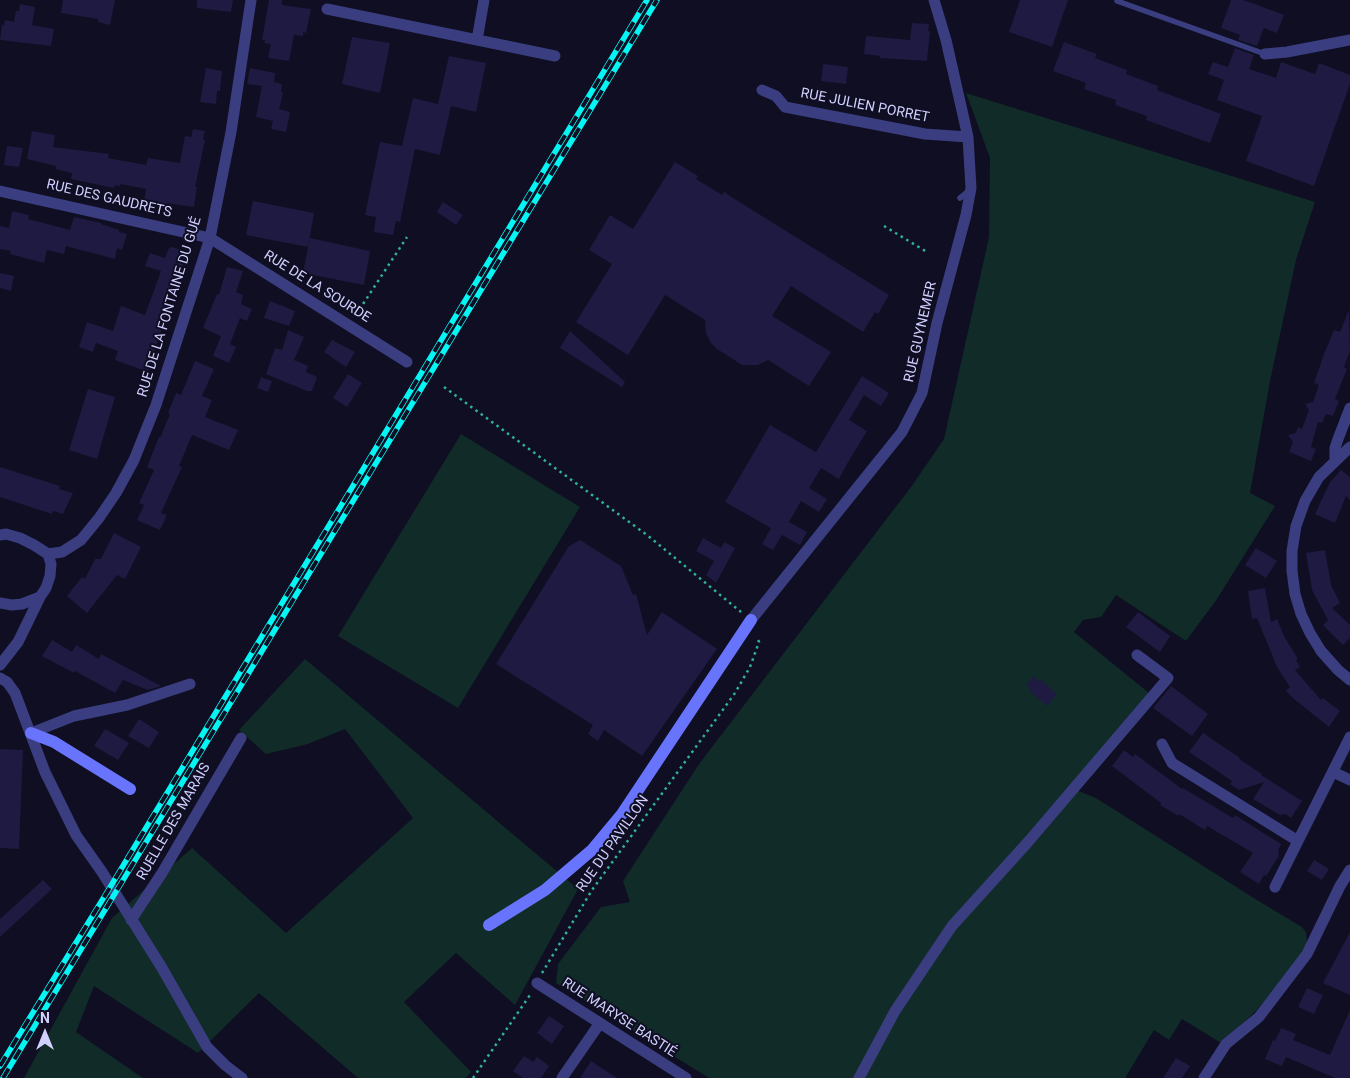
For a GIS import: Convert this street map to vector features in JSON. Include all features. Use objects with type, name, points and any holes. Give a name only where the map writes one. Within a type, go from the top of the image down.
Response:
[{"type":"main road","points":[[489,925],[544,890],[592,850],[622,814],[751,620]]},
{"type":"main road","points":[[31,733],[54,742],[130,789]]},
{"type":"street","name":"RUE DE LA FONTAINE DU GUÉ","points":[[48,554],[62,552],[81,540],[99,518],[116,493],[134,460],[156,404],[210,238],[231,132],[251,0]]},
{"type":"street","points":[[477,40],[484,0]]},
{"type":"street","name":"RUE GUYNEMER","points":[[751,620],[902,432],[922,393],[937,323],[972,188],[968,137],[946,40],[934,0]]},
{"type":"street","points":[[327,9],[555,56]]},
{"type":"street","points":[[1265,54],[1287,52],[1350,40]]},
{"type":"street","name":"RUE JULIEN PORRET","points":[[762,90],[776,96],[785,106],[925,134],[968,137]]},
{"type":"street","name":"RUE DES GAUDRETS","points":[[0,190],[210,238]]},
{"type":"street","name":"RUE DE LA SOURDE","points":[[210,238],[407,362]]},
{"type":"street","points":[[1335,459],[1335,448],[1350,408]]},
{"type":"street","points":[[1350,447],[1335,459],[1319,477],[1305,501],[1296,526],[1292,551],[1295,594],[1301,614],[1321,651],[1350,680]]},
{"type":"street","points":[[0,665],[18,642],[46,588],[51,564],[48,554],[20,538],[2,534]]},
{"type":"street","points":[[0,603],[22,604],[40,597]]},
{"type":"street","points":[[859,1078],[895,1011],[952,926],[1028,842],[1168,678],[1137,655]]},
{"type":"street","points":[[0,678],[15,693],[45,772],[76,835],[176,991],[207,1047],[225,1066],[242,1078]]},
{"type":"street","points":[[31,733],[74,716],[127,705],[190,684]]},
{"type":"street","points":[[1275,888],[1350,737]]},
{"type":"street","name":"RUELLE DES MARAIS","points":[[131,920],[162,873],[241,738]]},
{"type":"street","points":[[1162,744],[1172,763],[1298,841]]},
{"type":"street","points":[[1333,772],[1350,780]]},
{"type":"street","points":[[1204,1078],[1226,1044],[1259,1017],[1307,954],[1340,886],[1350,870]]},
{"type":"street","name":"RUE MARYSE BASTIÉ","points":[[536,982],[686,1078]]},
{"type":"street","points":[[562,1078],[600,1023]]},
{"type":"lane","points":[[1117,1],[1265,54]]},
{"type":"lane","points":[[960,198],[972,188]]},
{"type":"path","points":[[884,226],[926,252]]},
{"type":"path","points":[[342,321],[363,304],[407,237]]},
{"type":"path","points":[[444,387],[647,535],[751,620]]},
{"type":"path","name":"RUE DU PAVILLON","points":[[473,1078],[527,1002],[536,982],[592,890],[735,693],[750,667],[759,642],[751,620]]},
{"type":"green space","points":[[966,93],[1315,202],[1296,260],[1270,381],[1250,493],[1275,506],[1217,599],[1186,641],[1116,595],[1101,617],[1083,620],[1074,632],[1149,693],[1071,788],[1096,798],[1302,927],[1306,932],[1307,944],[1297,961],[1257,1010],[1221,1043],[1182,1019],[1169,1040],[1154,1030],[1125,1078],[709,1078],[556,983],[558,964],[601,907],[630,902],[623,881],[699,764],[911,487],[944,439],[989,237],[990,158]]},
{"type":"green space","points":[[461,434],[580,507],[458,708],[338,636]]},
{"type":"green space","points":[[305,659],[578,889],[515,1005],[456,953],[404,1002],[471,1072],[466,1078],[358,1078],[259,993],[198,1053],[94,986],[76,1032],[143,1078],[24,1078],[112,918],[192,848],[286,933],[413,818],[345,729],[308,744],[266,754],[239,730]]},
{"type":"building","points":[[63,0],[115,0],[110,25],[98,22],[98,19],[61,13]]},
{"type":"building","points":[[197,0],[233,0],[231,12],[197,8]]},
{"type":"building","points":[[269,0],[282,0],[282,5],[311,9],[306,33],[303,32],[303,36],[294,35],[289,61],[268,58],[271,44],[264,43],[265,40],[262,40]]},
{"type":"building","points":[[1020,0],[1068,0],[1052,47],[1009,32]]},
{"type":"building","points":[[1231,0],[1243,0],[1284,15],[1277,33],[1264,28],[1257,46],[1238,40],[1240,35],[1221,28]]},
{"type":"building","points":[[20,4],[35,7],[32,25],[54,29],[51,46],[0,40],[2,25],[4,25],[5,20],[14,22],[16,11],[19,11]]},
{"type":"building","points":[[912,23],[929,24],[927,61],[880,58],[880,56],[864,54],[866,36],[910,40]]},
{"type":"building","points":[[352,37],[390,43],[380,93],[342,84]]},
{"type":"building","points":[[1064,42],[1097,54],[1095,58],[1127,70],[1126,74],[1158,86],[1157,90],[1221,114],[1210,143],[1146,120],[1147,116],[1115,105],[1116,100],[1084,89],[1086,83],[1053,71]]},
{"type":"building","points":[[1235,48],[1254,55],[1249,69],[1276,78],[1281,62],[1315,74],[1319,63],[1350,75],[1350,84],[1314,186],[1246,161],[1262,116],[1217,100],[1224,80],[1208,74],[1213,62],[1228,67]]},
{"type":"building","points":[[449,56],[486,63],[476,112],[451,106],[440,155],[415,149],[400,222],[396,221],[393,235],[374,232],[376,217],[365,215],[380,142],[402,146],[413,98],[438,104]]},
{"type":"building","points":[[823,64],[848,67],[846,84],[821,81]]},
{"type":"building","points":[[206,68],[222,71],[220,91],[217,91],[216,104],[200,102]]},
{"type":"building","points":[[250,68],[275,73],[274,82],[282,84],[281,92],[283,93],[279,109],[290,112],[286,132],[271,129],[273,121],[256,117],[262,86],[247,84]]},
{"type":"building","points":[[193,129],[205,131],[203,139],[205,140],[195,187],[197,187],[194,207],[167,203],[167,206],[144,202],[146,189],[121,184],[120,186],[115,185],[114,188],[71,179],[72,173],[55,169],[56,166],[27,159],[32,131],[55,135],[53,147],[109,154],[108,158],[146,165],[148,158],[180,163],[185,136],[191,137]]},
{"type":"building","points":[[7,146],[23,148],[19,167],[4,165]]},
{"type":"building","points":[[675,162],[698,176],[696,179],[722,195],[724,192],[889,295],[878,314],[875,312],[863,332],[791,286],[772,316],[831,352],[809,386],[768,360],[758,365],[742,365],[711,343],[706,333],[705,320],[665,295],[628,355],[576,322],[612,264],[589,250],[610,215],[633,229]]},
{"type":"building","points":[[253,201],[314,213],[308,247],[246,235]]},
{"type":"building","points":[[443,202],[463,215],[456,225],[437,212]]},
{"type":"building","points":[[12,211],[29,215],[28,219],[70,230],[74,217],[101,223],[127,234],[122,250],[117,248],[115,259],[66,246],[64,254],[47,250],[44,263],[10,254],[11,251],[0,249],[0,226],[9,228]]},
{"type":"building","points":[[310,238],[370,251],[364,285],[303,273]]},
{"type":"building","points":[[169,248],[182,250],[183,256],[186,256],[181,271],[184,272],[179,287],[173,286],[166,308],[168,309],[148,372],[115,360],[118,351],[96,343],[93,352],[79,347],[87,322],[113,331],[121,306],[145,315],[161,271],[145,266],[150,253],[165,258]]},
{"type":"building","points":[[227,267],[243,271],[236,292],[243,295],[241,304],[252,309],[247,321],[240,318],[230,344],[236,347],[229,363],[213,356],[221,336],[203,328],[217,294],[219,295]]},
{"type":"building","points":[[0,273],[14,276],[11,291],[0,288]]},
{"type":"building","points":[[270,301],[295,311],[289,326],[264,318]]},
{"type":"building","points":[[1349,310],[1350,351],[1344,367],[1347,369],[1335,399],[1339,401],[1333,416],[1326,414],[1322,423],[1318,422],[1311,447],[1316,449],[1311,461],[1289,452],[1293,442],[1288,435],[1296,433],[1298,427],[1302,429],[1309,410],[1305,404],[1313,402],[1319,385],[1314,383],[1324,354],[1334,330],[1340,332]]},
{"type":"building","points":[[288,330],[304,337],[294,360],[308,366],[306,372],[317,377],[312,391],[307,391],[266,374],[275,348],[282,350]]},
{"type":"building","points":[[570,331],[625,382],[622,387],[560,348]]},
{"type":"building","points":[[332,340],[355,352],[346,367],[324,352]]},
{"type":"building","points":[[195,361],[214,369],[202,396],[212,400],[205,417],[238,430],[229,450],[192,435],[179,466],[182,467],[161,513],[167,515],[160,530],[137,520],[144,505],[139,503],[154,470],[147,467],[170,414],[168,413],[176,393],[181,395]]},
{"type":"building","points":[[348,374],[362,383],[347,407],[333,398]]},
{"type":"building","points":[[862,376],[889,393],[881,406],[864,395],[849,420],[867,431],[839,479],[821,468],[809,488],[827,499],[819,512],[801,501],[789,522],[807,532],[800,545],[782,535],[773,550],[762,544],[771,528],[725,502],[770,425],[816,452]]},
{"type":"building","points":[[261,377],[272,381],[268,392],[257,388]]},
{"type":"building","points":[[88,389],[115,397],[97,459],[69,450]]},
{"type":"building","points":[[0,467],[60,486],[59,489],[73,493],[63,514],[53,511],[52,514],[0,497]]},
{"type":"building","points":[[1341,470],[1350,477],[1350,500],[1346,496],[1335,523],[1315,514],[1330,482]]},
{"type":"building","points":[[114,533],[141,547],[125,579],[117,575],[87,613],[67,596],[82,577],[85,579],[95,559],[101,559]]},
{"type":"building","points":[[703,538],[721,548],[724,542],[735,548],[716,583],[706,575],[714,561],[696,551]]},
{"type":"building","points":[[580,540],[621,566],[633,595],[636,594],[647,635],[662,612],[717,649],[642,756],[604,730],[598,741],[588,734],[593,725],[496,664],[569,546]]},
{"type":"building","points":[[1256,548],[1277,561],[1266,578],[1245,565]]},
{"type":"building","points":[[1325,550],[1331,585],[1340,603],[1332,608],[1350,625],[1350,638],[1343,645],[1323,625],[1328,620],[1312,590],[1306,553]]},
{"type":"building","points":[[1265,588],[1271,622],[1277,619],[1284,636],[1298,659],[1296,660],[1300,667],[1295,670],[1321,700],[1323,698],[1340,711],[1329,727],[1286,691],[1290,687],[1277,667],[1257,618],[1252,619],[1248,591]]},
{"type":"building","points":[[1138,612],[1170,636],[1160,652],[1126,627]]},
{"type":"building","points":[[52,640],[72,652],[76,645],[99,659],[101,654],[161,686],[148,690],[123,680],[115,693],[75,671],[74,673],[42,656]]},
{"type":"building","points":[[1034,676],[1057,694],[1047,706],[1026,685]]},
{"type":"building","points":[[1171,686],[1208,714],[1192,736],[1153,708]]},
{"type":"building","points":[[139,719],[159,732],[149,748],[128,736]]},
{"type":"building","points":[[105,729],[129,743],[118,760],[94,746]]},
{"type":"building","points":[[1203,733],[1261,775],[1302,801],[1291,818],[1285,814],[1280,815],[1253,799],[1264,782],[1239,790],[1230,784],[1232,781],[1189,752]]},
{"type":"building","points":[[0,749],[23,750],[19,849],[0,848]]},
{"type":"building","points":[[1124,750],[1133,757],[1135,754],[1182,789],[1233,818],[1235,815],[1281,844],[1278,851],[1279,856],[1259,884],[1240,872],[1253,853],[1207,826],[1205,830],[1160,805],[1161,803],[1112,766]]},
{"type":"building","points":[[1314,860],[1329,869],[1322,880],[1307,871]]},
{"type":"building","points":[[43,880],[52,889],[0,937],[0,919]]},
{"type":"building","points":[[1350,932],[1350,995],[1323,983]]},
{"type":"building","points":[[1307,988],[1323,995],[1314,1014],[1298,1007]]},
{"type":"building","points":[[1350,1010],[1350,1078],[1335,1078],[1286,1057],[1282,1066],[1265,1059],[1273,1040],[1275,1041],[1281,1028],[1296,1034],[1293,1040],[1330,1055]]},
{"type":"building","points":[[549,1016],[564,1026],[552,1044],[537,1033]]},
{"type":"building","points":[[524,1056],[533,1062],[537,1057],[549,1066],[541,1078],[523,1078],[513,1071]]},
{"type":"building","points":[[1176,1058],[1190,1066],[1182,1078],[1163,1078]]},
{"type":"building","points":[[591,1061],[617,1078],[580,1078]]},
{"type":"railway","points":[[0,1066],[647,0]]},
{"type":"railway","points":[[3,1078],[657,0]]}]
